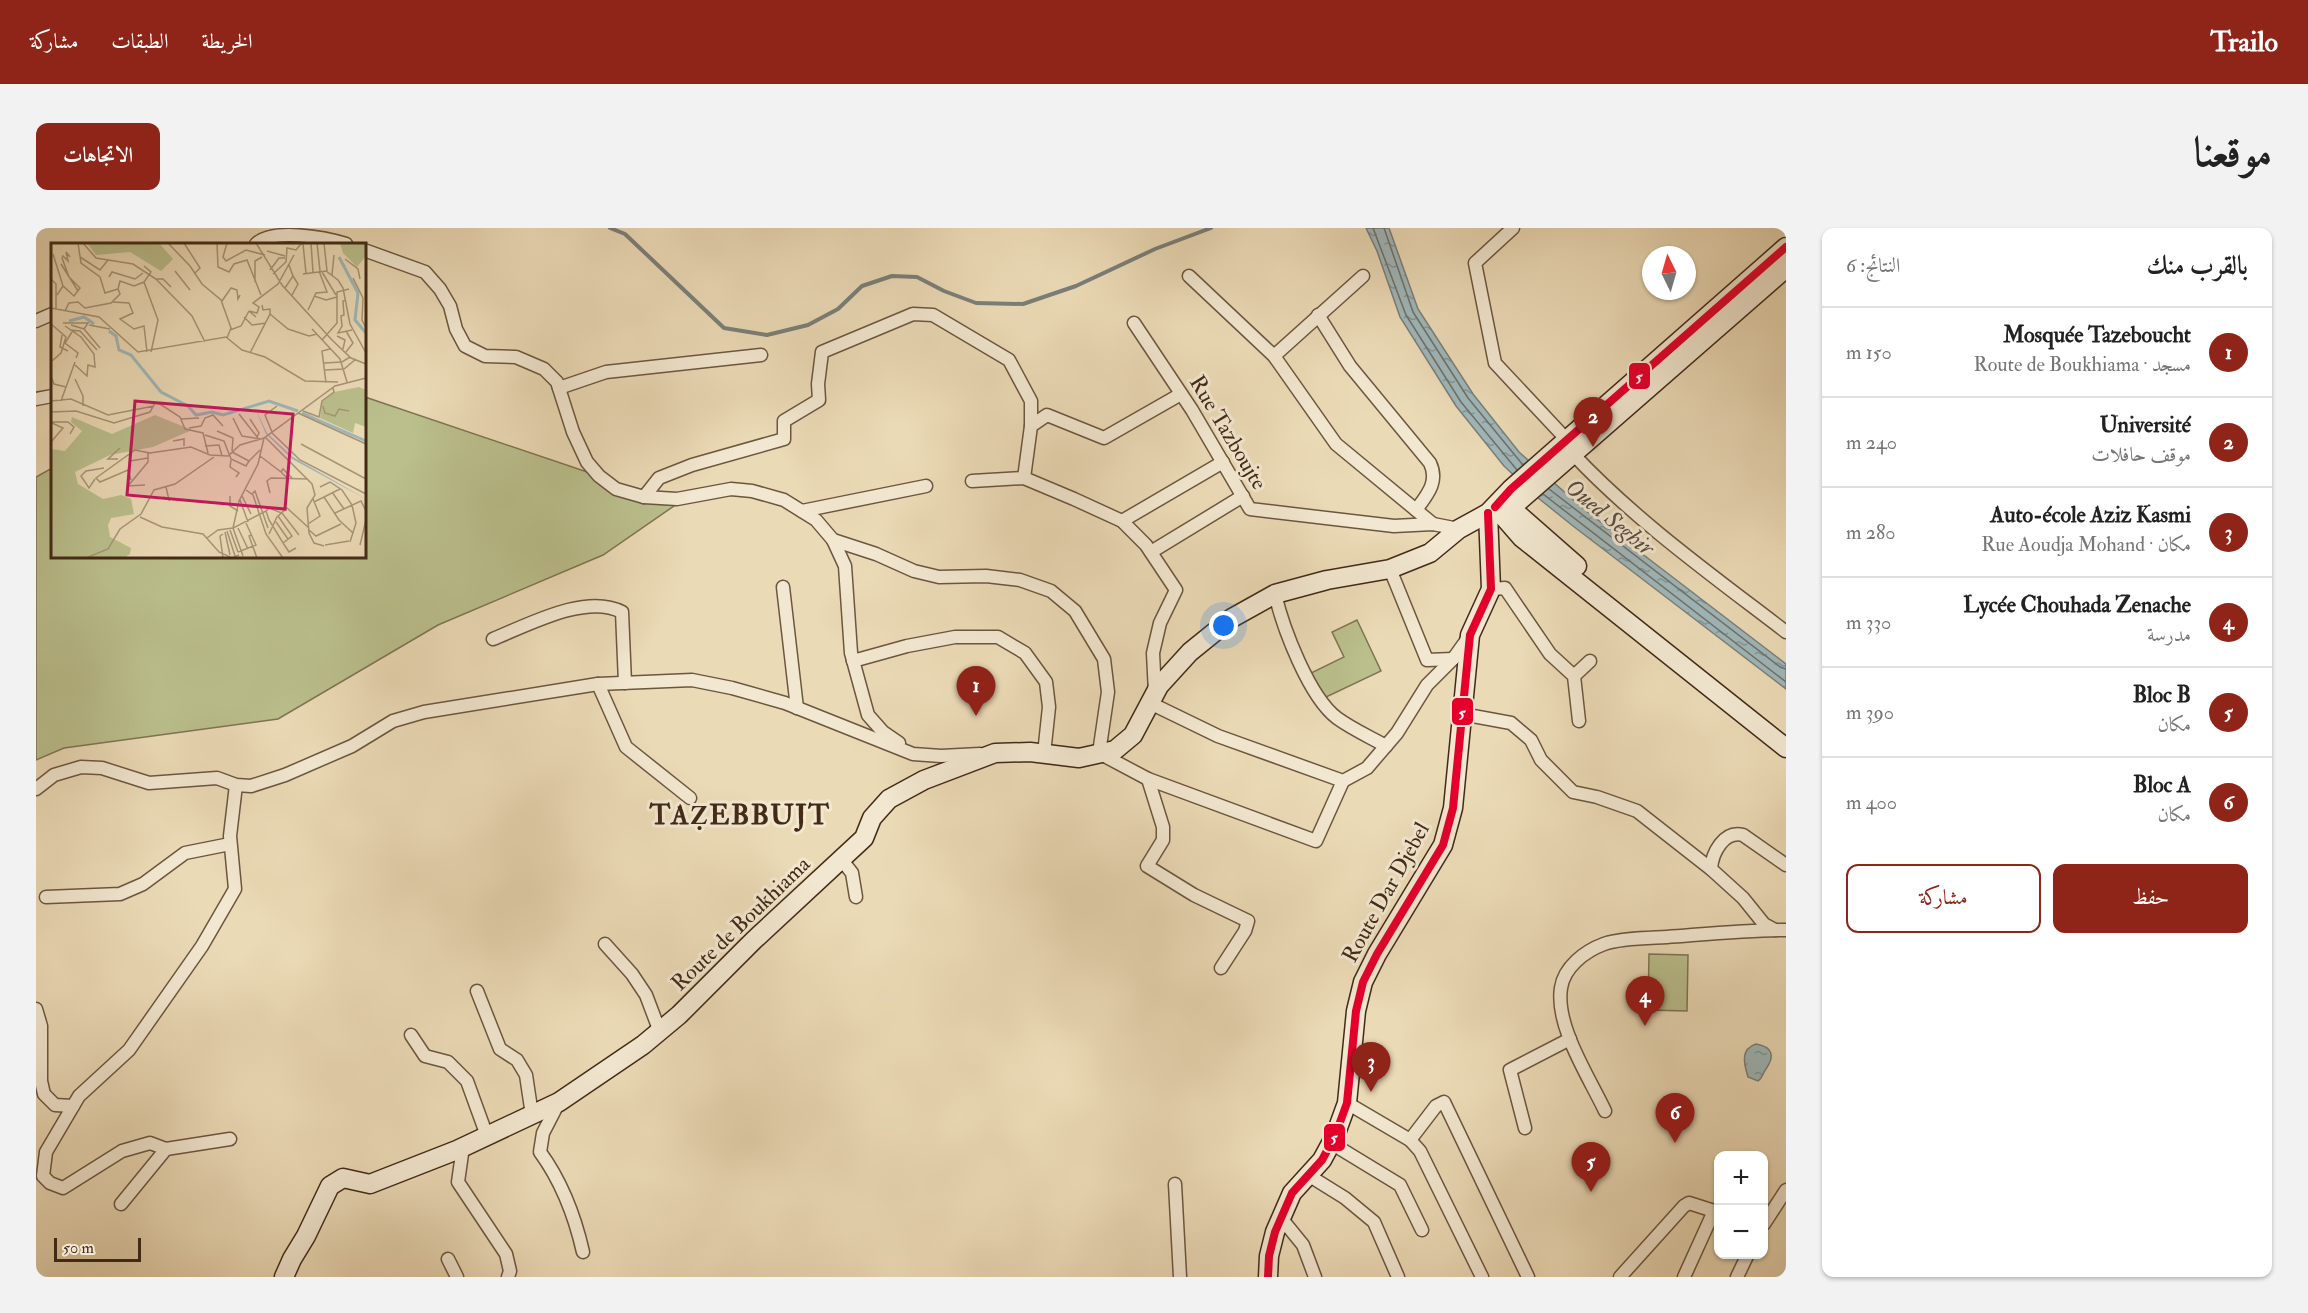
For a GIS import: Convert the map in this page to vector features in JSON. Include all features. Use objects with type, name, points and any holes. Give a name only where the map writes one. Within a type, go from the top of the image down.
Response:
[{"type":"street","points":[[1513,228],[1475,263],[1495,363],[1566,450],[1606,487],[1678,548],[1786,632]]},
{"type":"street","points":[[257,243],[261,238],[283,231],[321,236],[343,243]]},
{"type":"street","name":"Route de Boukhiama","points":[[1566,450],[1786,247]]},
{"type":"street","points":[[366,251],[426,272],[450,306],[456,329],[465,346],[484,356],[516,357],[544,369],[557,382],[573,432],[587,462],[599,476],[616,489],[644,497],[677,499],[732,489],[752,491],[784,500],[816,520],[833,540],[845,566],[853,662],[868,715],[883,732],[913,754]]},
{"type":"street","name":"Route de Boukhiama","points":[[284,1277],[330,1186],[343,1178],[370,1184],[463,1147],[560,1102],[643,1045],[679,1016],[753,941],[864,838],[872,818],[889,800],[924,780],[995,753],[1044,754],[1079,758],[1115,750],[1133,735],[1159,686],[1190,652],[1232,618],[1275,594],[1327,580],[1390,569],[1430,553],[1459,529],[1503,505],[1786,268]]},
{"type":"street","points":[[1189,276],[1274,356],[1336,444],[1433,524]]},
{"type":"street","points":[[1274,356],[1362,276]]},
{"type":"street","points":[[36,321],[51,314]]},
{"type":"street","points":[[644,497],[659,478],[692,465],[784,439],[784,421],[819,400],[818,384],[822,352],[914,314],[933,315],[1009,360],[1031,401],[1047,415],[1104,438],[1181,393]]},
{"type":"street","points":[[1318,315],[1350,366],[1430,463],[1434,471],[1433,485],[1416,510]]},
{"type":"street","name":"Rue Tazboujte","points":[[1134,323],[1181,393],[1251,509],[1394,526],[1433,524],[1459,529]]},
{"type":"street","points":[[559,388],[606,372],[761,355]]},
{"type":"street","points":[[36,399],[51,396]]},
{"type":"street","points":[[1024,478],[1031,426],[1031,401]]},
{"type":"street","points":[[1031,426],[1047,415]]},
{"type":"street","points":[[1122,521],[1223,462]]},
{"type":"street","points":[[972,481],[1024,478],[1122,521],[1151,552],[1176,590],[1160,623],[1153,653],[1153,698],[1218,736],[1343,781]]},
{"type":"street","points":[[802,511],[926,486]]},
{"type":"street","points":[[1151,552],[1243,496]]},
{"type":"street","points":[[1503,505],[1647,625],[1786,735]]},
{"type":"street","points":[[1503,505],[1522,538],[1786,748]]},
{"type":"street","name":"Route Dar Djebel","points":[[1268,1277],[1269,1256],[1292,1193],[1322,1160],[1347,1103],[1356,1011],[1363,982],[1377,954],[1443,845],[1453,808],[1470,635],[1491,589],[1503,505]]},
{"type":"street","points":[[833,540],[876,554],[914,571],[939,577],[997,577],[1020,580],[1051,591],[1075,611],[1104,659],[1108,692],[1099,753],[1148,779],[1316,841],[1343,781],[1367,768],[1397,733],[1427,686],[1453,659],[1470,635]]},
{"type":"street","points":[[1390,569],[1427,660],[1453,659]]},
{"type":"street","points":[[783,587],[797,708]]},
{"type":"street","points":[[1491,589],[1505,588],[1550,654],[1574,676],[1579,721]]},
{"type":"street","points":[[1275,594],[1282,625],[1319,699],[1336,717],[1386,746]]},
{"type":"street","points":[[493,639],[569,609],[611,606],[622,612],[625,683]]},
{"type":"street","points":[[853,662],[907,646],[955,637],[998,637],[1025,653],[1046,682],[1049,707],[1044,754]]},
{"type":"street","points":[[1574,676],[1590,661]]},
{"type":"street","points":[[36,789],[54,775],[81,767],[102,768],[149,783],[218,778],[236,785],[251,786],[285,775],[352,747],[393,721],[424,712],[598,684],[692,680],[732,688],[797,708],[913,754],[941,756],[995,753]]},
{"type":"street","points":[[598,684],[626,747],[690,798]]},
{"type":"street","points":[[1462,714],[1511,723],[1531,740],[1541,760],[1572,792],[1598,796],[1637,812],[1711,869],[1743,898],[1764,924],[1780,930]]},
{"type":"street","points":[[1148,779],[1163,827],[1163,840],[1148,866],[1194,895],[1248,921],[1245,931],[1221,968]]},
{"type":"street","points":[[230,1139],[166,1149],[150,1143],[122,1151],[63,1188],[50,1183],[43,1176],[46,1152],[79,1096],[129,1050],[202,946],[236,889],[230,836],[236,785]]},
{"type":"street","points":[[1711,869],[1715,850],[1732,834],[1737,833],[1786,865]]},
{"type":"street","points":[[46,897],[120,894],[142,884],[185,852],[230,844]]},
{"type":"street","points":[[841,859],[852,873],[855,897]]},
{"type":"street","points":[[1605,1111],[1570,1039],[1562,1012],[1561,988],[1565,975],[1574,962],[1588,951],[1605,943],[1780,930]]},
{"type":"street","points":[[604,944],[632,974],[646,995],[660,1032]]},
{"type":"street","points":[[477,991],[500,1050],[517,1060],[526,1075],[532,1114]]},
{"type":"street","points":[[36,1009],[41,1026],[39,1047],[44,1094],[55,1105],[73,1106]]},
{"type":"street","points":[[411,1035],[425,1056],[448,1062],[467,1081],[487,1136]]},
{"type":"street","points":[[1525,1128],[1510,1070],[1570,1039]]},
{"type":"street","points":[[560,1102],[543,1133],[540,1152],[550,1165],[575,1219],[584,1252]]},
{"type":"street","points":[[1410,1140],[1436,1106],[1444,1102],[1528,1277]]},
{"type":"street","points":[[1347,1103],[1410,1140],[1420,1151],[1482,1277]]},
{"type":"street","points":[[1331,1143],[1400,1185],[1422,1230]]},
{"type":"street","points":[[463,1147],[458,1182],[506,1254],[510,1270],[508,1277]]},
{"type":"street","points":[[121,1204],[166,1149]]},
{"type":"street","points":[[1308,1175],[1345,1198],[1374,1222],[1397,1274]]},
{"type":"street","points":[[1175,1184],[1180,1277]]},
{"type":"street","points":[[1768,1218],[1786,1190]]},
{"type":"street","points":[[1620,1277],[1684,1206],[1689,1203],[1714,1209]]},
{"type":"street","points":[[1684,1277],[1714,1214]]},
{"type":"street","points":[[1281,1218],[1303,1245],[1316,1277]]},
{"type":"street","points":[[448,1259],[458,1277]]},
{"type":"street","points":[[1737,1277],[1746,1259]]},
{"type":"green space","points":[[366,397],[599,476],[616,489],[687,497],[603,555],[438,625],[278,719],[64,748],[36,760],[36,477],[51,469],[51,558],[366,558]]},
{"type":"green space","points":[[1357,620],[1381,671],[1324,698],[1311,673],[1344,657],[1332,632]]},
{"type":"green space","points":[[1649,954],[1688,955],[1687,1011],[1648,1010]]},
{"type":"water","points":[[1366,228],[1389,228],[1418,309],[1473,394],[1519,452],[1585,510],[1786,664],[1786,689],[1573,526],[1504,466],[1456,406],[1400,317],[1377,251]]},
{"type":"water","points":[[1756,1044],[1766,1047],[1771,1053],[1771,1060],[1758,1081],[1748,1077],[1744,1058],[1747,1049]]},
{"type":"waterway","points":[[610,228],[625,234],[724,328],[767,335],[808,325],[838,309],[862,286],[892,276],[917,277],[944,291],[976,303],[1023,304],[1076,286],[1155,249],[1211,228]]},
{"type":"transit line","name":"5","points":[[1495,507],[1511,489],[1786,247]]},
{"type":"transit line","name":"5","points":[[1268,1277],[1269,1256],[1275,1232],[1292,1193],[1322,1160],[1335,1136],[1347,1103],[1356,1011],[1363,982],[1377,954],[1443,845],[1453,808],[1470,635],[1491,589],[1488,513]]},
{"type":"place","name":"Université","points":[[1593,447]]},
{"type":"place","name":"Mosquée Tazeboucht","points":[[976,716]]},
{"type":"place","name":"Lycée Chouhada Zenache","points":[[1645,1026]]},
{"type":"place","name":"Auto-école Aziz Kasmi","points":[[1371,1092]]},
{"type":"place","name":"Bloc A","points":[[1675,1143]]},
{"type":"place","name":"Bloc B","points":[[1591,1192]]},
{"type":"district","name":"TAẒEBBUJT","points":[[740,814]]},
{"type":"water label","name":"Oued Seghir","points":[[1610,517]]}]
